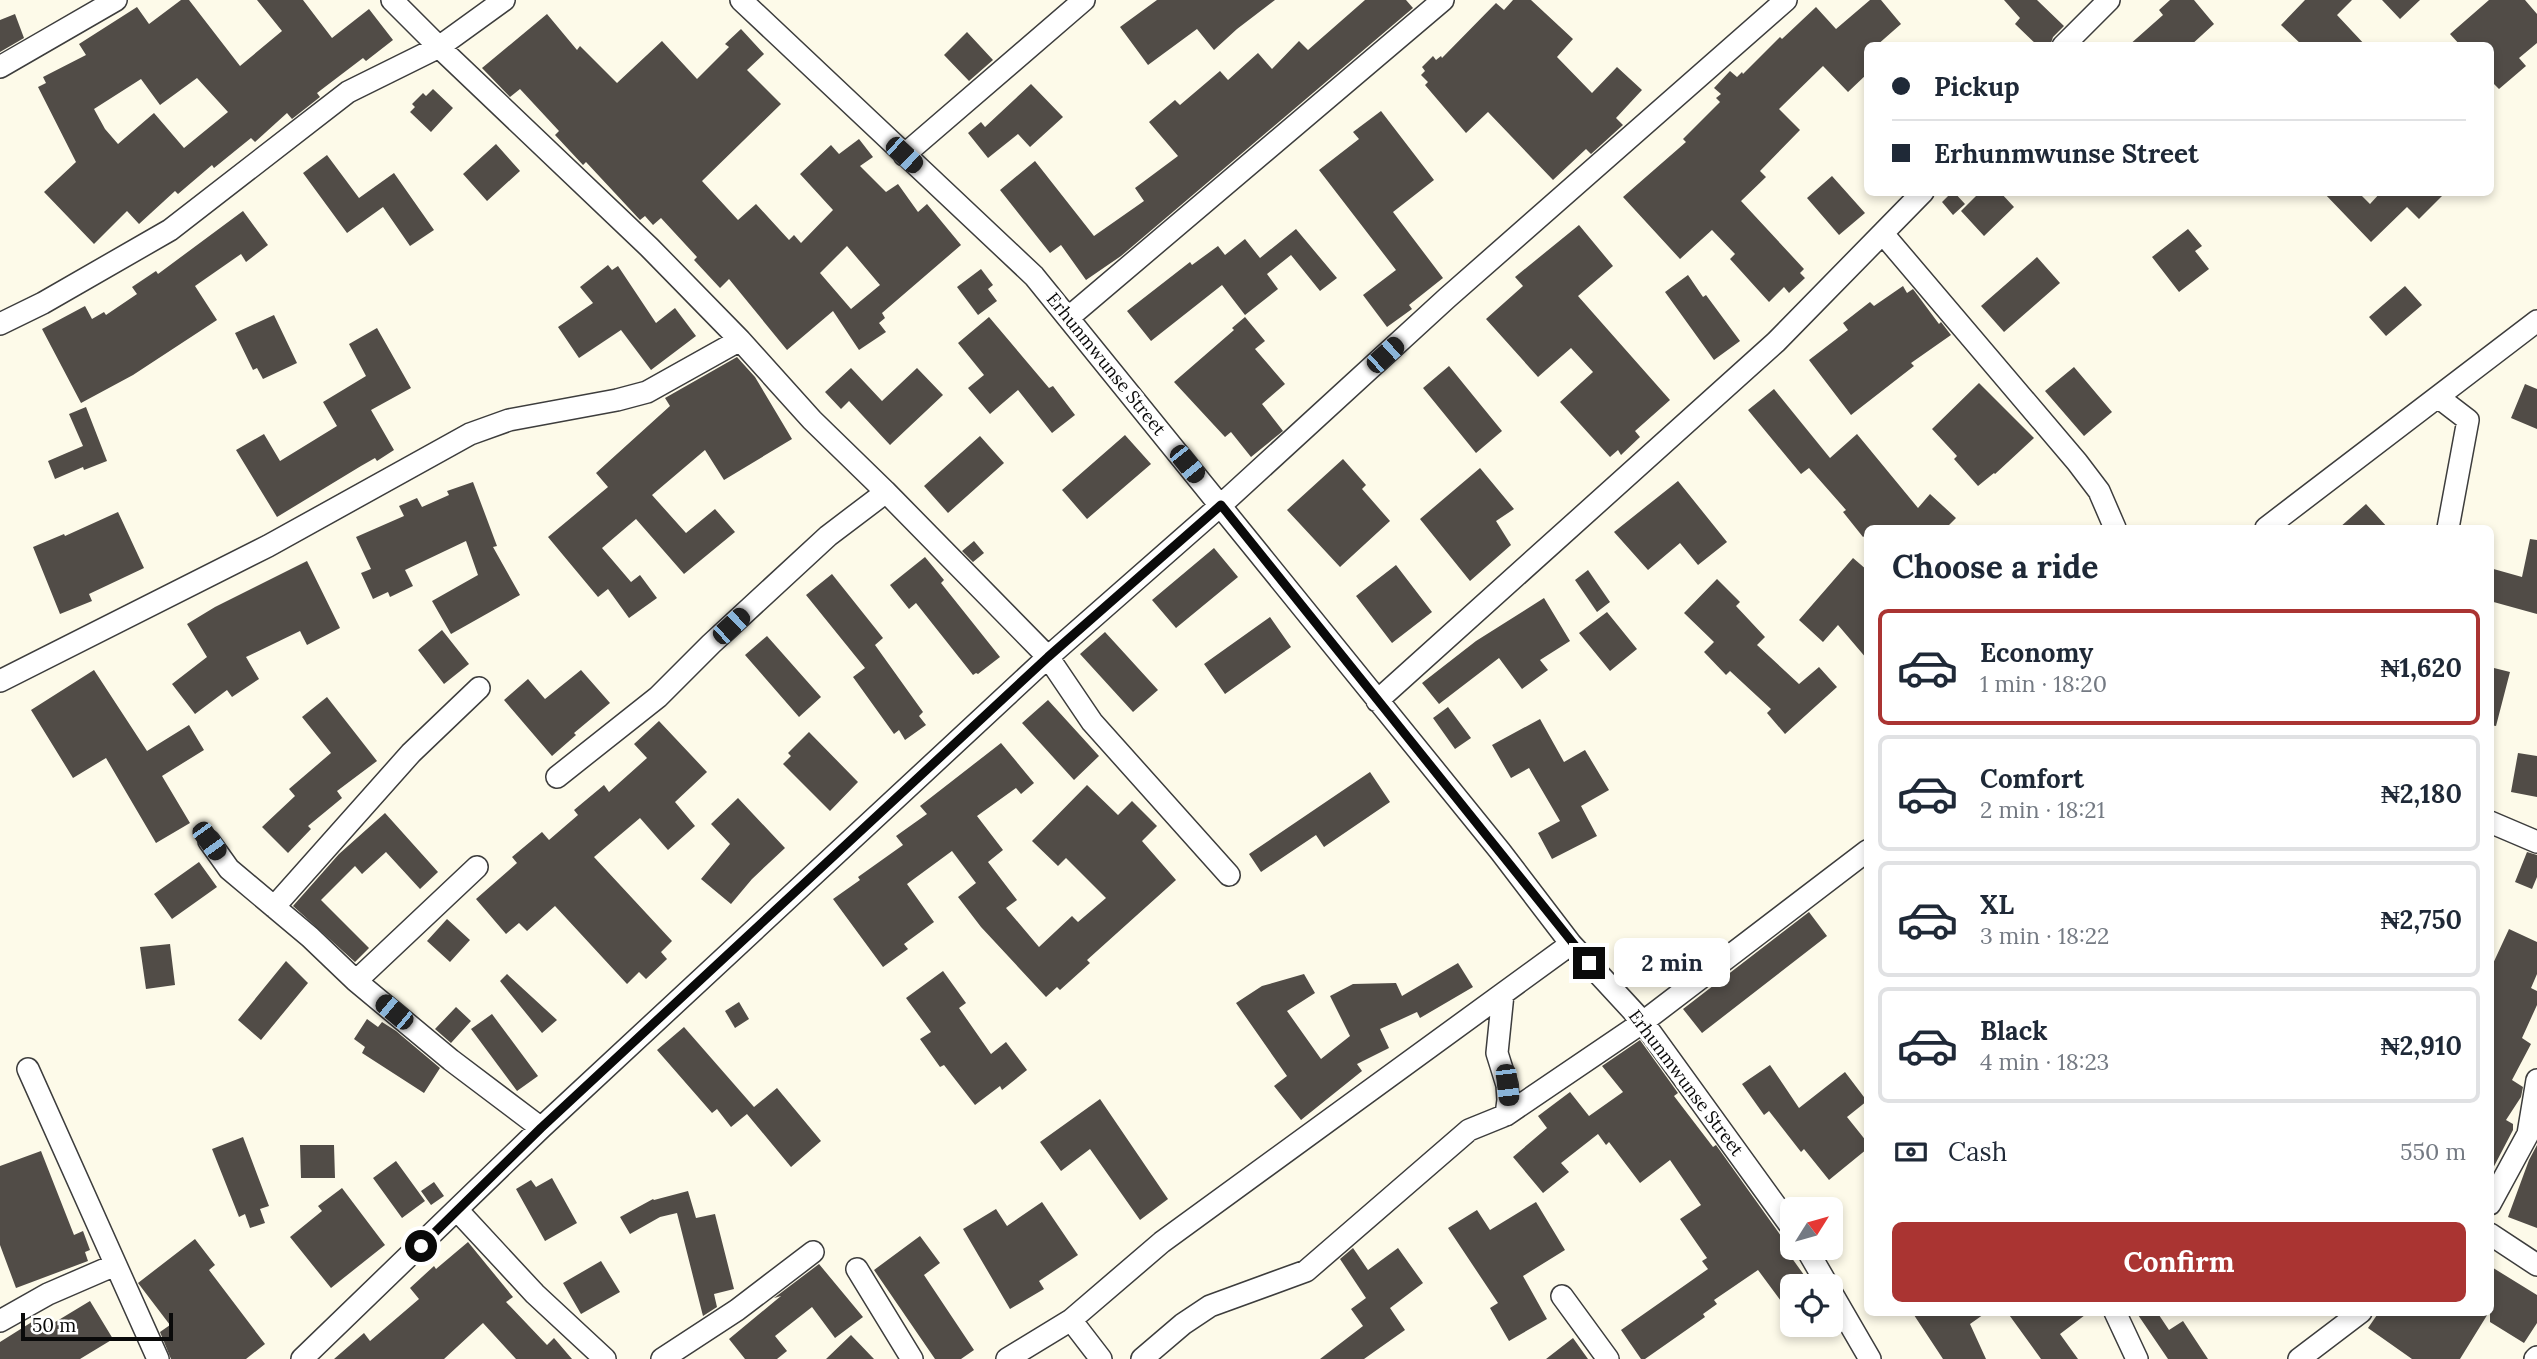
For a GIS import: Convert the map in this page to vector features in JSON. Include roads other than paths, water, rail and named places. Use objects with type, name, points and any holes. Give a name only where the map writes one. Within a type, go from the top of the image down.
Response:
[{"type":"street","points":[[0,67],[116,0]]},
{"type":"street","points":[[392,0],[649,247],[740,340],[811,420],[886,492],[1048,657],[1092,722],[1229,875]]},
{"type":"street","points":[[0,324],[43,303],[170,230],[348,92],[439,47],[504,0]]},
{"type":"street","points":[[904,155],[1084,0]]},
{"type":"street","points":[[1068,318],[1443,0]]},
{"type":"street","points":[[310,1356],[541,1128],[1048,657],[1221,505],[1447,298],[1786,0]]},
{"type":"street","points":[[2067,42],[2109,0]]},
{"type":"street","name":"Erhunmwunse Street","points":[[749,3],[904,155],[1034,276],[1500,851],[1572,944],[1643,1022],[1780,1211]]},
{"type":"street","points":[[1377,701],[1776,342],[1919,196]]},
{"type":"street","points":[[1884,235],[2077,462],[2099,491],[2114,525]]},
{"type":"street","points":[[2270,525],[2537,321]]},
{"type":"street","points":[[0,681],[268,546],[470,434],[509,421],[647,392],[740,340]]},
{"type":"street","points":[[2438,397],[2468,420],[2449,525]]},
{"type":"street","points":[[557,777],[658,697],[828,536],[886,492]]},
{"type":"street","points":[[274,907],[411,753],[479,688]]},
{"type":"street","points":[[2494,824],[2537,842]]},
{"type":"street","points":[[209,841],[229,869],[356,981],[451,1060],[541,1128]]},
{"type":"street","points":[[1142,1359],[1183,1324],[1210,1306],[1306,1271],[1469,1130],[1506,1115],[1643,1022],[1864,853]]},
{"type":"street","points":[[356,981],[477,867]]},
{"type":"street","points":[[1007,1359],[1071,1320],[1162,1242],[1572,944]]},
{"type":"street","points":[[1503,994],[1497,1062],[1507,1085],[1506,1115]]},
{"type":"street","points":[[28,1069],[158,1359]]},
{"type":"street","points":[[2494,1197],[2528,1134],[2537,1080]]},
{"type":"street","points":[[458,1211],[535,1294],[605,1359]]},
{"type":"street","points":[[2494,1237],[2537,1265]]},
{"type":"street","points":[[662,1359],[737,1310],[813,1252]]},
{"type":"street","points":[[0,1321],[48,1294],[115,1265]]},
{"type":"street","points":[[857,1269],[912,1359]]},
{"type":"street","points":[[1562,1296],[1608,1359]]},
{"type":"street","points":[[1843,1312],[1870,1359]]},
{"type":"street","points":[[2117,1316],[2137,1359]]},
{"type":"street","points":[[2299,1359],[2356,1316]]},
{"type":"street","points":[[1071,1320],[1101,1359]]}]
